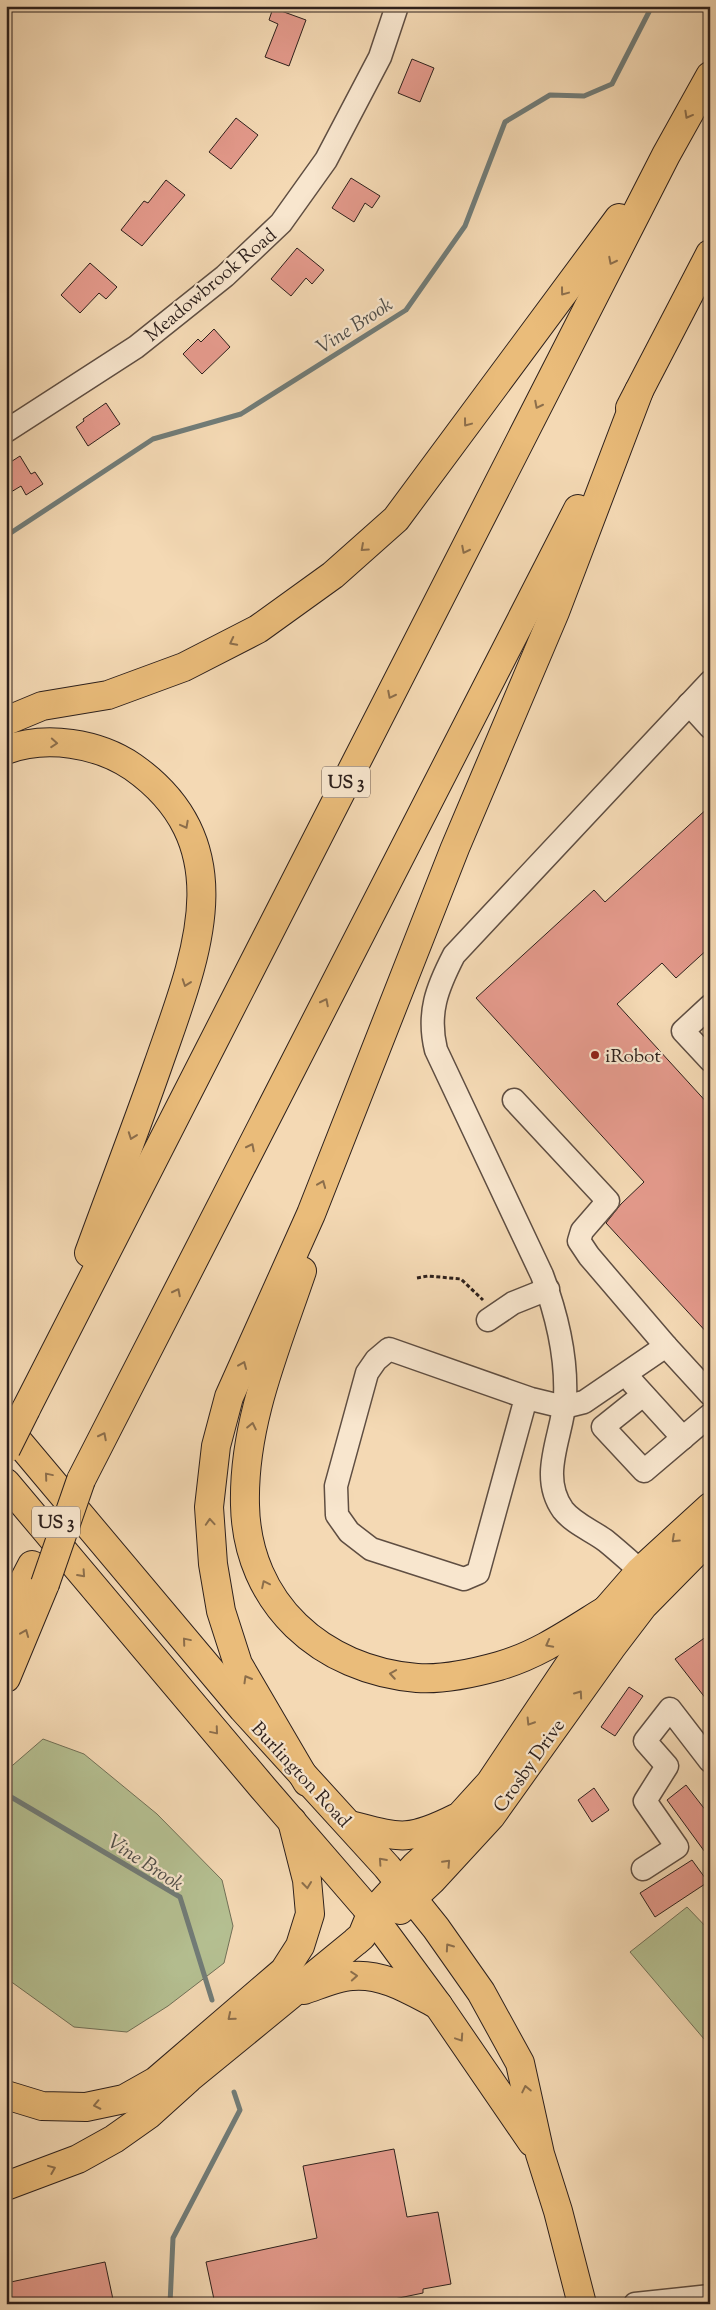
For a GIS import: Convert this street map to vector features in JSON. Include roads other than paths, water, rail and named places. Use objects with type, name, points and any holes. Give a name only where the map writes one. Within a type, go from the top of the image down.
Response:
[{"type":"main road","name":"US 3","points":[[6,1448],[16,1418],[47,1368],[666,155],[710,76]]},
{"type":"main road","points":[[6,720],[42,706],[108,695],[184,667],[258,629],[333,575],[396,519],[666,155]]},
{"type":"main road","name":"US 3","points":[[6,1615],[38,1575],[81,1480],[710,254]]},
{"type":"main road","points":[[307,1782],[238,1664],[220,1602],[213,1564],[209,1507],[216,1446],[229,1397],[310,1214],[455,848],[556,612],[639,391]]},
{"type":"main road","points":[[6,750],[49,742],[82,746],[122,760],[152,781],[177,809],[194,843],[201,880],[202,914],[192,966],[47,1368]]},
{"type":"main road","points":[[310,1214],[306,1258],[251,1424],[245,1463],[245,1507],[250,1541],[259,1572],[272,1597],[298,1628],[316,1643],[343,1659],[375,1672],[418,1678],[462,1675],[501,1666],[531,1654],[606,1610]]},
{"type":"main road","name":"Burlington Road","points":[[16,1418],[243,1709],[307,1782],[350,1825],[407,1890],[481,1992],[520,2063],[540,2154],[558,2210],[582,2304]]},
{"type":"main road","name":"Burlington Road","points":[[6,1482],[292,1821],[371,1926],[438,2005],[540,2154]]},
{"type":"main road","name":"Crosby Drive","points":[[6,2186],[78,2159],[148,2115],[371,1926],[407,1890],[491,1816],[610,1648],[650,1580],[710,1507]]},
{"type":"main road","name":"Crosby Drive","points":[[407,1890],[460,1816],[490,1783],[606,1610],[710,1538]]},
{"type":"main road","points":[[6,1678],[38,1575]]},
{"type":"main road","points":[[350,1825],[403,1837],[429,1832],[460,1816]]},
{"type":"main road","points":[[6,2094],[42,2106],[86,2107],[124,2099],[156,2081],[284,1971],[300,1946],[310,1914],[307,1880],[292,1821]]},
{"type":"main road","points":[[290,1994],[350,1976],[371,1976],[403,1987],[438,2005]]},
{"type":"street","name":"Meadowbrook Road","points":[[6,431],[136,347],[225,276],[281,223],[326,160],[380,57],[397,6]]},
{"type":"street","points":[[650,1580],[605,1540],[573,1520],[563,1510],[557,1497],[551,1469],[564,1407],[564,1349],[555,1308],[548,1289],[436,1050],[431,1024],[440,984],[454,956],[710,682]]},
{"type":"street","points":[[689,704],[710,727]]},
{"type":"street","points":[[710,1006],[683,1031],[710,1060]]},
{"type":"street","points":[[514,1100],[608,1201],[582,1231],[579,1241],[589,1256],[666,1346],[710,1394]]},
{"type":"street","points":[[494,1316],[513,1303],[548,1289]]},
{"type":"street","points":[[526,1398],[478,1573],[464,1579],[371,1549],[349,1532],[337,1515],[336,1486],[367,1373],[376,1360],[389,1349],[526,1398],[564,1407],[584,1402],[666,1346]]},
{"type":"street","points":[[625,1374],[682,1438]]},
{"type":"street","points":[[643,1395],[603,1427],[644,1471],[710,1415]]},
{"type":"street","points":[[643,1869],[677,1847],[646,1801],[667,1766],[645,1741],[670,1710],[710,1761]]},
{"type":"street","points":[[635,2304],[710,2296]]},
{"type":"waterway","name":"Vine Brook","points":[[6,536],[153,439],[241,414],[406,310],[465,226],[505,122],[550,95],[584,96],[612,84],[652,6]]},
{"type":"waterway","name":"Vine Brook","points":[[6,1794],[180,1897],[212,2000]]},
{"type":"waterway","name":"Vine Brook","points":[[170,2304],[173,2238],[240,2110],[234,2092]]},
{"type":"place","name":"iRobot","points":[[595,1055]]}]
